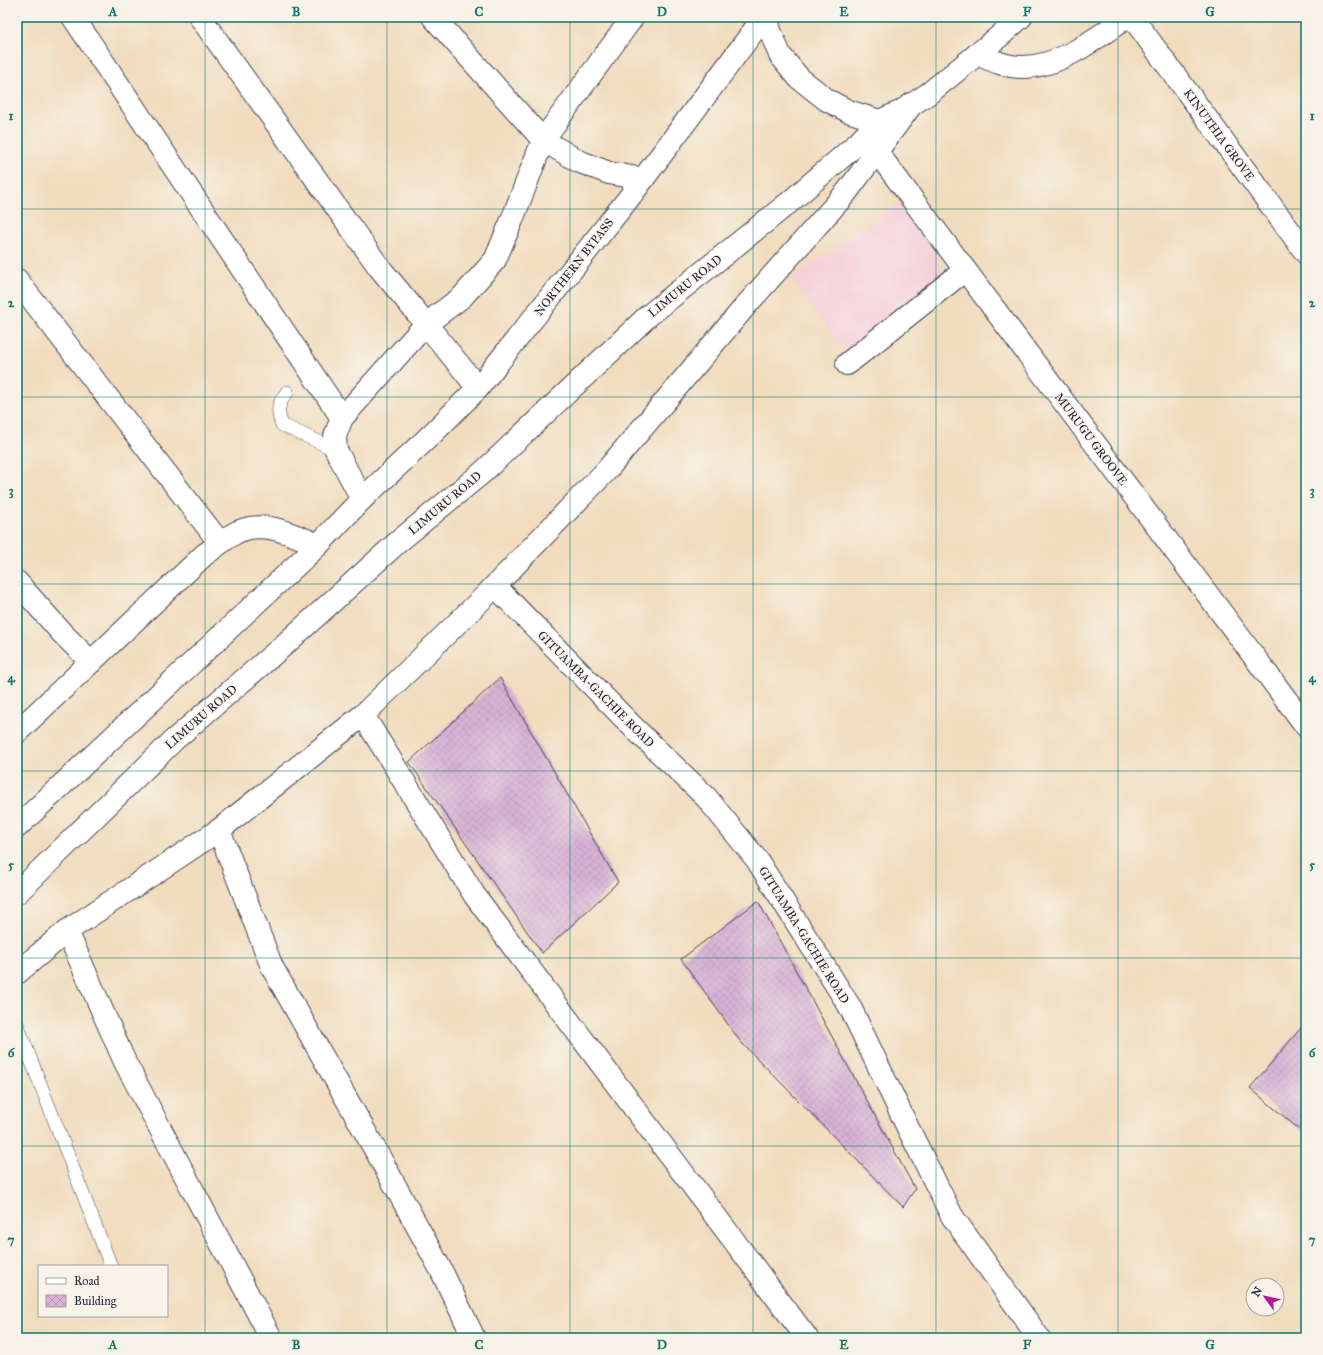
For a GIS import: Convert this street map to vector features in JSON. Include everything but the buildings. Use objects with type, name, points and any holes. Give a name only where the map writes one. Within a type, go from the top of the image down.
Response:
[{"type":"main road","points":[[73,17],[342,418]]},
{"type":"main road","points":[[200,17],[379,267],[478,388]]},
{"type":"main road","points":[[433,17],[543,140],[578,161],[609,173],[643,179]]},
{"type":"main road","points":[[17,826],[318,545],[362,499],[336,450],[335,436],[342,418],[426,324],[462,297],[495,260],[543,140],[633,17]]},
{"type":"main road","name":"NORTHERN BYPASS","points":[[362,499],[432,434],[478,388],[643,179],[764,17]]},
{"type":"main road","points":[[768,17],[769,28],[780,56],[799,78],[827,100],[848,111],[879,122],[900,112],[928,94],[1021,17]]},
{"type":"main road","points":[[977,54],[994,62],[1022,67],[1050,62],[1079,49],[1127,17]]},
{"type":"main road","name":"KINUTHIA GROVE","points":[[1132,17],[1306,252]]},
{"type":"main road","points":[[17,973],[67,931],[219,830],[363,715],[495,586],[606,471],[748,303],[846,193],[912,104]]},
{"type":"main road","name":"LIMURU ROAD","points":[[17,893],[174,740],[283,646],[398,542],[483,472],[648,316],[790,201],[858,143],[879,122]]},
{"type":"main road","name":"MURUGU GROOVE","points":[[877,152],[1306,726]]},
{"type":"main road","points":[[847,364],[965,270]]},
{"type":"main road","points":[[17,280],[220,543]]},
{"type":"main road","points":[[17,732],[204,555],[233,534],[253,526],[282,531],[318,545]]},
{"type":"main road","points":[[17,582],[62,633],[91,662]]},
{"type":"main road","name":"GITUAMBA-GACHIE ROAD","points":[[495,586],[633,727],[706,797],[757,860],[850,1007],[952,1216],[1039,1338]]},
{"type":"main road","points":[[363,715],[475,896],[807,1338]]},
{"type":"main road","points":[[219,830],[272,967],[385,1167],[441,1270],[474,1338]]},
{"type":"main road","points":[[67,931],[125,1062],[271,1338]]},
{"type":"lane","points":[[287,392],[280,401],[278,408],[278,416],[282,425],[336,450]]},
{"type":"lane","points":[[17,1024],[111,1265]]},
{"type":"shaded area","points":[[901,201],[948,275],[847,355],[792,279]]}]
